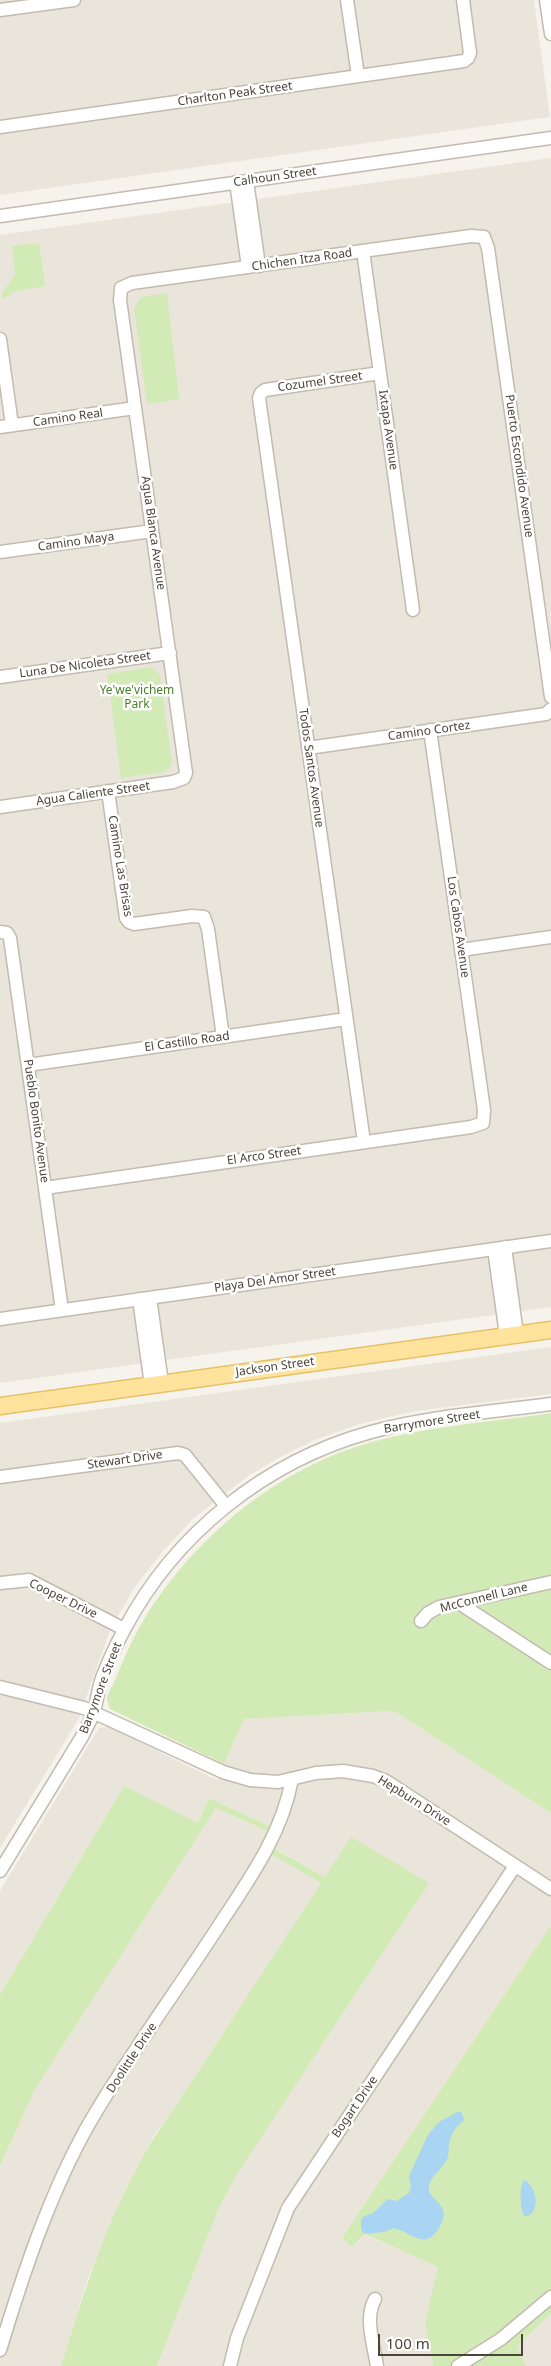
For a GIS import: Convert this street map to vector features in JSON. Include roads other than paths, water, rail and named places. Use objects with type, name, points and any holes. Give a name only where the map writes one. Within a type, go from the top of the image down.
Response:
[{"type":"main road","name":"Jackson Street","points":[[0,1406],[551,1330]]},
{"type":"street","points":[[0,10],[74,0]]},
{"type":"street","points":[[347,0],[358,76]]},
{"type":"street","name":"Charlton Peak Street","points":[[0,127],[457,62],[468,58],[470,53],[463,0]]},
{"type":"street","points":[[546,0],[551,34]]},
{"type":"street","name":"Calhoun Street","points":[[0,216],[551,138]]},
{"type":"street","points":[[242,182],[254,266]]},
{"type":"street","name":"Chichen Itza Road","points":[[121,288],[132,284],[254,266],[471,236],[484,237]]},
{"type":"street","name":"Puerto Escondido Avenue","points":[[484,237],[488,248],[551,697]]},
{"type":"street","name":"Ixtapa Avenue","points":[[363,251],[414,610]]},
{"type":"street","name":"Agua Blanca Avenue","points":[[121,288],[120,300],[170,653],[185,766],[184,778]]},
{"type":"street","points":[[0,339],[6,426]]},
{"type":"street","name":"Cozumel Street","points":[[260,393],[272,389],[380,374]]},
{"type":"street","name":"Todos Santos Avenue","points":[[260,393],[260,406],[364,1142]]},
{"type":"street","name":"Camino Real","points":[[6,426],[135,408]]},
{"type":"street","name":"Camino Maya","points":[[0,552],[152,531]]},
{"type":"street","name":"Luna De Nicoleta Street","points":[[0,677],[170,653]]},
{"type":"street","name":"Camino Cortez","points":[[308,748],[539,715],[551,710]]},
{"type":"street","name":"Los Cabos Avenue","points":[[430,730],[484,1110],[483,1123]]},
{"type":"street","name":"Agua Caliente Street","points":[[0,807],[173,782],[184,778]]},
{"type":"street","name":"Camino Las Brisas","points":[[108,792],[126,918],[134,924],[192,916],[204,917],[208,929],[223,1037]]},
{"type":"street","name":"Pueblo Bonito Avenue","points":[[3,933],[10,938],[62,1310]]},
{"type":"street","points":[[461,950],[551,937]]},
{"type":"street","name":"El Castillo Road","points":[[28,1064],[346,1019]]},
{"type":"street","name":"El Arco Street","points":[[45,1188],[471,1127],[483,1123]]},
{"type":"street","name":"Playa Del Amor Street","points":[[0,1319],[551,1241]]},
{"type":"street","points":[[499,1248],[511,1335]]},
{"type":"street","points":[[144,1298],[156,1384]]},
{"type":"street","name":"Barrymore Street","points":[[0,1872],[83,1736],[94,1712],[102,1679],[124,1629],[144,1597],[180,1549],[226,1506],[284,1467],[357,1436],[403,1424],[551,1404]]},
{"type":"street","name":"Stewart Drive","points":[[0,1477],[178,1453],[185,1455],[226,1506]]},
{"type":"street","name":"Cooper Drive","points":[[0,1583],[29,1580],[124,1629]]},
{"type":"street","name":"McConnell Lane","points":[[421,1621],[428,1613],[459,1602],[551,1582]]},
{"type":"street","points":[[459,1602],[551,1663]]},
{"type":"street","name":"Hepburn Drive","points":[[0,1687],[94,1712],[236,1777],[264,1782],[292,1779],[329,1771],[359,1772],[373,1776],[386,1781],[551,1889]]},
{"type":"street","name":"Doolittle Drive","points":[[0,2350],[24,2272],[68,2164],[98,2109],[258,1866],[285,1807],[292,1779]]},
{"type":"street","name":"Bogart Drive","points":[[230,2366],[237,2338],[288,2208],[515,1866]]},
{"type":"street","points":[[458,2366],[501,2339],[551,2297]]},
{"type":"street","points":[[375,2299],[371,2307],[370,2317],[377,2366]]},
{"type":"water","points":[[459,2111],[462,2113],[464,2120],[452,2134],[446,2161],[429,2185],[431,2195],[442,2207],[444,2213],[439,2228],[434,2235],[424,2239],[418,2238],[394,2228],[384,2232],[364,2234],[361,2229],[361,2220],[364,2216],[373,2213],[388,2199],[396,2201],[409,2193],[411,2187],[409,2176],[428,2135],[439,2122]]},
{"type":"water","points":[[524,2180],[532,2187],[536,2203],[532,2213],[528,2216],[524,2216],[521,2203],[521,2187]]},
{"type":"park label","name":"Ye'we'vichem Park","points":[[137,698]]}]
